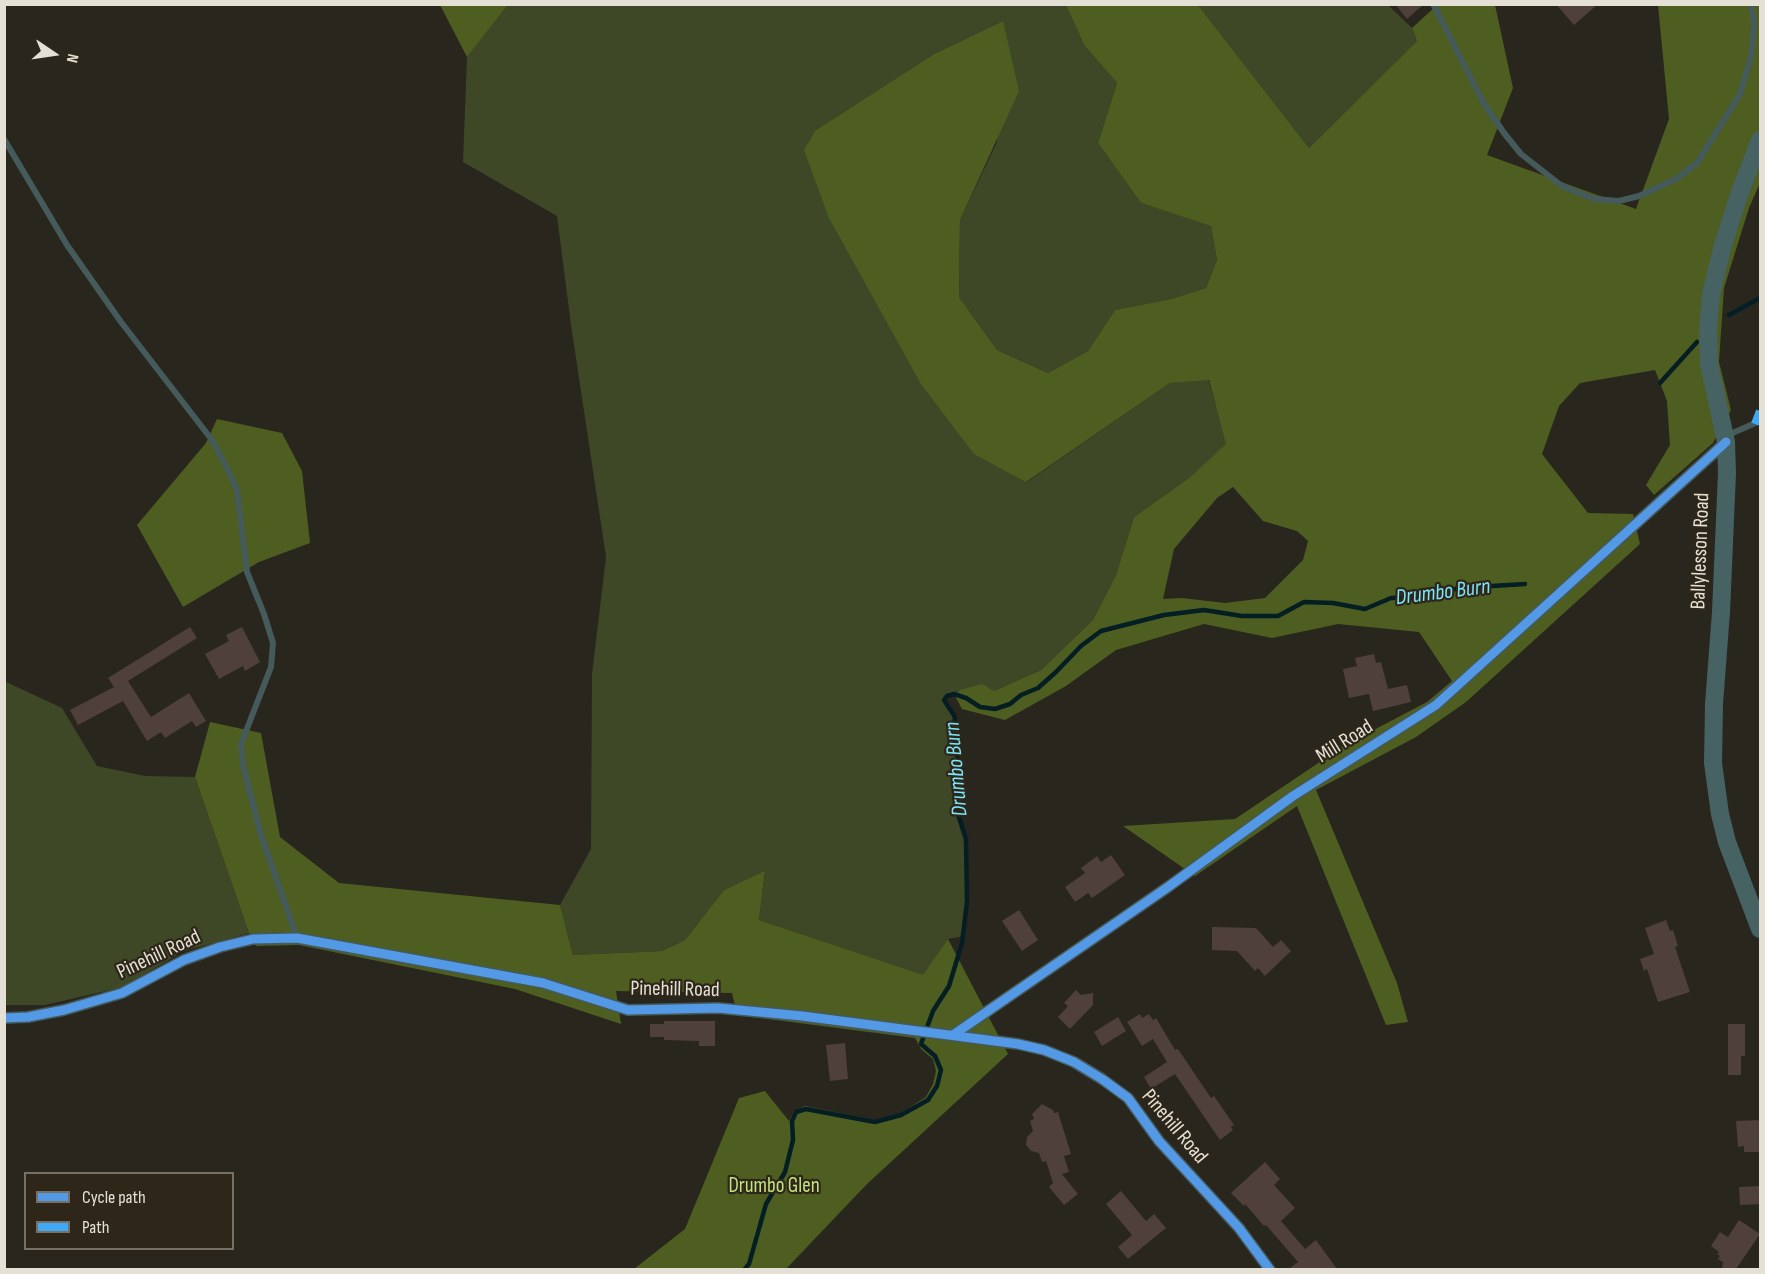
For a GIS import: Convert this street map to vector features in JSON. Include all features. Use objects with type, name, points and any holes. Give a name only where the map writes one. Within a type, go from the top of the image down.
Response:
[{"type":"main road","name":"Ballylesson Road","points":[[1761,140],[1739,195],[1723,245],[1711,294],[1708,330],[1710,364],[1725,439],[1726,473],[1713,763],[1720,814],[1727,842],[1761,929]]},
{"type":"street","name":"Mill Road","points":[[953,1035],[1168,887],[1293,796],[1436,705],[1725,439]]},
{"type":"street","name":"Pinehill Road","points":[[4,1018],[28,1017],[64,1010],[122,993],[184,960],[220,947],[253,939],[297,938],[543,983],[628,1010],[718,1008],[937,1032],[1018,1044],[1044,1050],[1074,1062],[1128,1098],[1159,1141],[1239,1228],[1270,1269]]},
{"type":"lane","points":[[1433,4],[1484,102],[1521,154],[1562,186],[1594,199],[1619,201],[1638,196],[1676,179],[1697,163],[1740,94],[1751,56],[1754,24],[1751,4]]},
{"type":"lane","points":[[4,139],[67,245],[121,322],[212,440],[237,490],[247,572],[273,643],[272,667],[241,744],[243,765],[260,832],[297,938]]},
{"type":"lane","points":[[1725,439],[1761,421]]},
{"type":"green space","points":[[440,5],[508,5],[467,57]]},
{"type":"green space","points":[[508,5],[1066,5],[1084,45],[1117,83],[1098,143],[1141,203],[1211,225],[1217,260],[1206,288],[1171,299],[1115,310],[1088,351],[1048,373],[997,350],[959,297],[960,220],[997,142],[1003,21],[934,54],[816,130],[1027,482],[1170,383],[1208,379],[1227,444],[1189,478],[1134,517],[1116,575],[1093,620],[1041,670],[994,691],[960,690],[947,696],[944,700],[955,717],[953,732],[960,772],[956,808],[966,839],[967,902],[964,936],[948,939],[924,976],[759,920],[765,872],[724,890],[685,940],[662,951],[573,955],[560,905],[591,849],[592,674],[606,557],[557,216],[463,162],[467,57]]},
{"type":"green space","points":[[1066,5],[1198,5],[1309,148],[1417,41],[1412,28],[1437,5],[1495,5],[1513,88],[1487,155],[1636,209],[1669,119],[1658,5],[1760,5],[1760,183],[1749,208],[1724,288],[1719,362],[1731,410],[1713,443],[1654,495],[1646,485],[1670,445],[1667,401],[1655,370],[1580,383],[1559,406],[1542,454],[1588,513],[1633,514],[1640,544],[1466,702],[1416,737],[1316,790],[1397,983],[1408,1022],[1386,1025],[1297,806],[1195,876],[1123,826],[1235,819],[1345,745],[1427,702],[1452,681],[1419,632],[1338,624],[1272,638],[1204,624],[1116,650],[1066,686],[1005,720],[962,709],[954,694],[982,684],[994,691],[1041,670],[1093,620],[1116,575],[1134,517],[1189,478],[1226,444],[1209,380],[1170,383],[1026,482],[974,454],[921,384],[829,218],[804,150],[816,130],[934,54],[1003,21],[1019,91],[960,220],[959,297],[997,350],[1048,373],[1088,351],[1115,310],[1171,299],[1206,288],[1217,260],[1211,226],[1141,203],[1098,143],[1117,83],[1084,45]],"holes":[[[1233,487],[1263,521],[1297,531],[1308,541],[1303,560],[1265,598],[1225,603],[1182,598],[1163,599],[1174,549],[1217,498]]]},
{"type":"green space","points":[[1198,5],[1388,5],[1412,28],[1417,41],[1309,148]]},
{"type":"green space","points":[[217,419],[282,433],[302,471],[310,543],[259,562],[183,607],[137,525],[206,443]]},
{"type":"green space","points":[[4,681],[62,708],[97,766],[145,776],[195,777],[249,933],[184,951],[123,987],[45,1005],[5,1005]]},
{"type":"green space","name":"Drumbo Glen","points":[[210,722],[261,733],[280,837],[339,883],[560,905],[573,955],[662,951],[685,940],[724,890],[765,871],[759,920],[923,975],[948,939],[1008,1054],[866,1185],[786,1269],[634,1269],[685,1229],[739,1098],[765,1091],[789,1121],[794,1111],[805,1106],[875,1120],[901,1113],[926,1097],[933,1084],[936,1071],[933,1059],[921,1049],[915,1038],[737,1015],[732,993],[616,991],[621,1024],[515,989],[299,945],[256,946],[249,933],[195,777]]},
{"type":"building","points":[[1395,4],[1424,4],[1407,19]]},
{"type":"building","points":[[1556,4],[1598,4],[1574,25]]},
{"type":"building","points":[[190,627],[197,638],[128,681],[151,717],[189,693],[206,721],[196,727],[192,721],[165,738],[161,732],[147,741],[123,701],[78,725],[70,710],[114,687],[108,678]]},
{"type":"building","points":[[242,627],[260,662],[245,671],[243,666],[219,679],[205,654],[229,641],[226,635]]},
{"type":"building","points":[[1374,654],[1376,663],[1381,662],[1388,689],[1407,685],[1411,702],[1373,711],[1369,694],[1349,698],[1343,669],[1357,666],[1355,658]]},
{"type":"building","points":[[1111,855],[1125,875],[1092,898],[1088,893],[1075,902],[1065,887],[1085,873],[1081,868],[1097,856],[1101,862]]},
{"type":"building","points":[[1019,910],[1038,940],[1022,951],[1002,921]]},
{"type":"building","points":[[1666,920],[1670,931],[1673,930],[1678,946],[1675,947],[1690,992],[1658,1002],[1647,969],[1644,971],[1640,959],[1654,954],[1645,928]]},
{"type":"building","points":[[1212,927],[1256,928],[1273,947],[1281,940],[1291,951],[1265,976],[1258,968],[1255,971],[1237,951],[1212,950]]},
{"type":"building","points":[[1076,990],[1081,995],[1093,993],[1093,1005],[1070,1029],[1058,1017],[1068,1006],[1064,1003]]},
{"type":"building","points":[[1140,1014],[1142,1018],[1149,1014],[1153,1020],[1156,1018],[1175,1050],[1178,1049],[1211,1098],[1214,1096],[1234,1125],[1231,1127],[1233,1130],[1220,1140],[1175,1074],[1151,1089],[1144,1077],[1167,1062],[1153,1039],[1142,1046],[1127,1022]]},
{"type":"building","points":[[1118,1017],[1126,1031],[1102,1046],[1094,1032]]},
{"type":"building","points":[[664,1021],[715,1021],[715,1046],[699,1046],[699,1041],[664,1040],[664,1037],[650,1037],[650,1024],[664,1024]]},
{"type":"building","points":[[1728,1024],[1745,1024],[1745,1056],[1741,1056],[1741,1075],[1728,1075]]},
{"type":"building","points":[[845,1043],[848,1079],[830,1081],[826,1045]]},
{"type":"building","points":[[1042,1104],[1054,1113],[1058,1112],[1071,1154],[1064,1156],[1069,1172],[1062,1174],[1078,1194],[1064,1205],[1049,1187],[1053,1183],[1046,1161],[1042,1162],[1039,1153],[1031,1151],[1026,1145],[1027,1137],[1033,1131],[1030,1121],[1034,1119],[1032,1114]]},
{"type":"building","points":[[1761,1120],[1761,1152],[1744,1152],[1744,1146],[1738,1147],[1736,1121]]},
{"type":"building","points":[[1265,1162],[1280,1179],[1274,1185],[1295,1208],[1281,1221],[1305,1249],[1316,1240],[1337,1269],[1289,1269],[1298,1262],[1266,1225],[1264,1226],[1245,1204],[1244,1206],[1231,1193]]},
{"type":"building","points":[[1761,1186],[1761,1204],[1740,1205],[1739,1187]]},
{"type":"building","points":[[1121,1191],[1146,1221],[1154,1214],[1166,1228],[1128,1259],[1118,1247],[1132,1235],[1106,1204]]},
{"type":"building","points":[[1739,1220],[1760,1234],[1736,1269],[1722,1269],[1723,1262],[1718,1259],[1720,1256],[1717,1254],[1719,1252],[1711,1246],[1720,1232],[1728,1237]]},
{"type":"waterway","name":"Drumbo Burn","points":[[1729,315],[1760,298]]},
{"type":"waterway","name":"Drumbo Burn","points":[[1660,383],[1697,342]]},
{"type":"waterway","name":"Drumbo Burn","points":[[744,1270],[749,1264],[766,1204],[785,1172],[793,1140],[792,1121],[796,1112],[806,1109],[875,1122],[901,1115],[928,1100],[937,1086],[941,1070],[935,1056],[921,1044],[933,1011],[949,986],[962,943],[967,902],[966,839],[956,808],[960,772],[953,732],[955,717],[944,700],[947,696],[954,694],[980,707],[995,709],[1010,704],[1021,695],[1038,688],[1081,646],[1101,631],[1164,615],[1204,610],[1242,616],[1278,616],[1304,602],[1333,603],[1365,609],[1391,598],[1425,597],[1459,588],[1525,584]]},
{"type":"marked path","points":[[1755,424],[1760,411]]},
{"type":"cycle path","points":[[953,1035],[1168,887],[1293,796],[1436,705],[1726,442]]},
{"type":"cycle path","points":[[4,1018],[28,1017],[64,1010],[122,993],[184,960],[220,947],[253,939],[297,938],[543,983],[628,1010],[718,1008],[802,1016],[1018,1044],[1044,1050],[1074,1062],[1128,1098],[1159,1141],[1239,1228],[1270,1270]]}]
